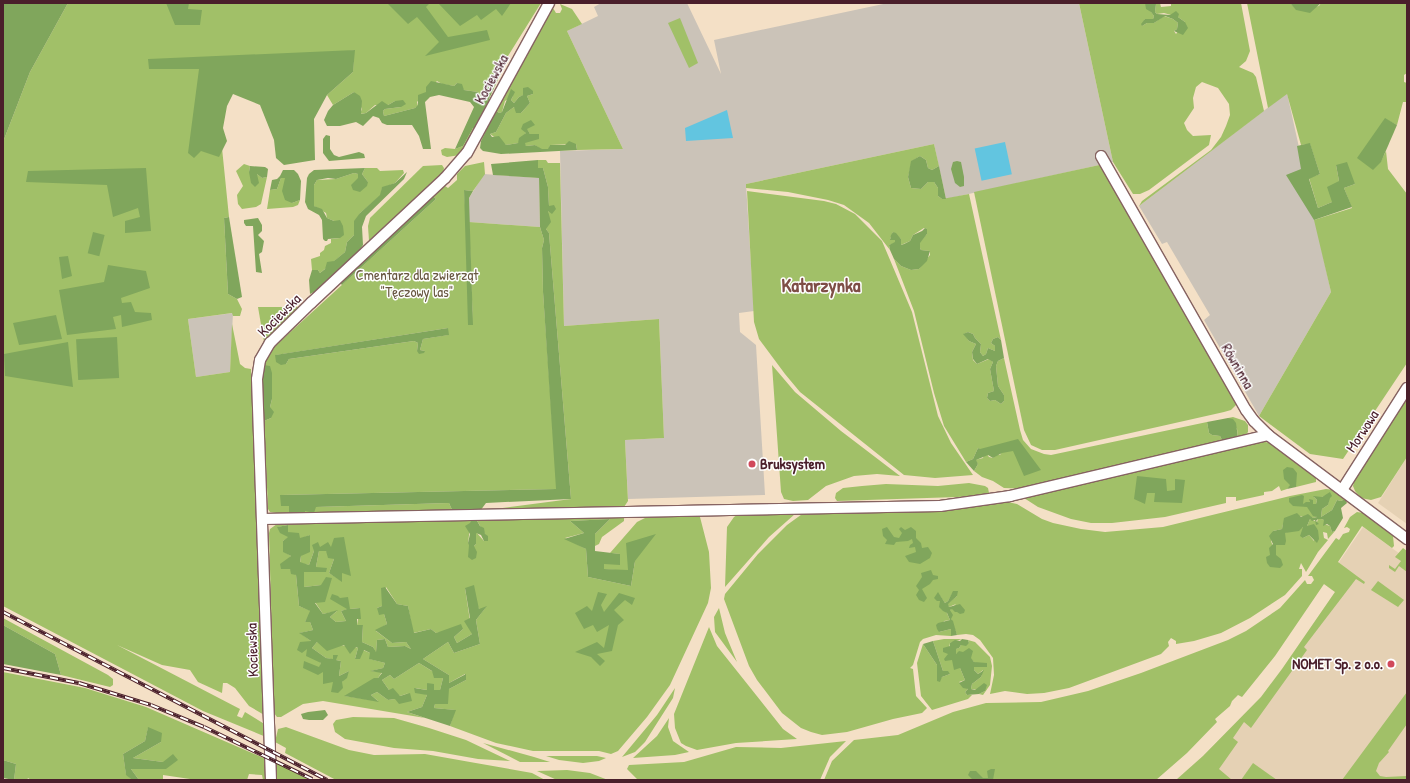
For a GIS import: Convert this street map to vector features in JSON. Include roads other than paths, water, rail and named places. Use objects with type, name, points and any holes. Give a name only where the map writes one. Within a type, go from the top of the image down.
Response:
[{"type":"street","name":"Kociewska","points":[[271,780],[258,379],[258,369],[264,351],[270,343],[311,303],[445,178],[467,153],[549,3]]},
{"type":"street","name":"Równinna","points":[[1101,156],[1246,410],[1268,435],[1407,539]]},
{"type":"street","name":"Morwowa","points":[[1342,490],[1407,388]]},
{"type":"street","points":[[263,519],[940,506],[1010,496],[1268,435]]},
{"type":"water","points":[[727,110],[733,138],[686,141],[685,128]]},
{"type":"water","points":[[1005,142],[1012,174],[982,181],[975,148]]},
{"type":"railway","points":[[3,612],[327,780]]},
{"type":"railway","points":[[3,668],[79,683],[151,705],[204,727],[312,779]]},
{"type":"place","name":"Bruksystem","points":[[752,464]]},
{"type":"place","name":"NOMET Sp. z o.o.","points":[[1391,664]]},
{"type":"district","name":"Katarzynka","points":[[821,286]]},
{"type":"park label","name":"Cmentarz dla zwierząt \"Tęczowy las\"","points":[[417,282]]}]
